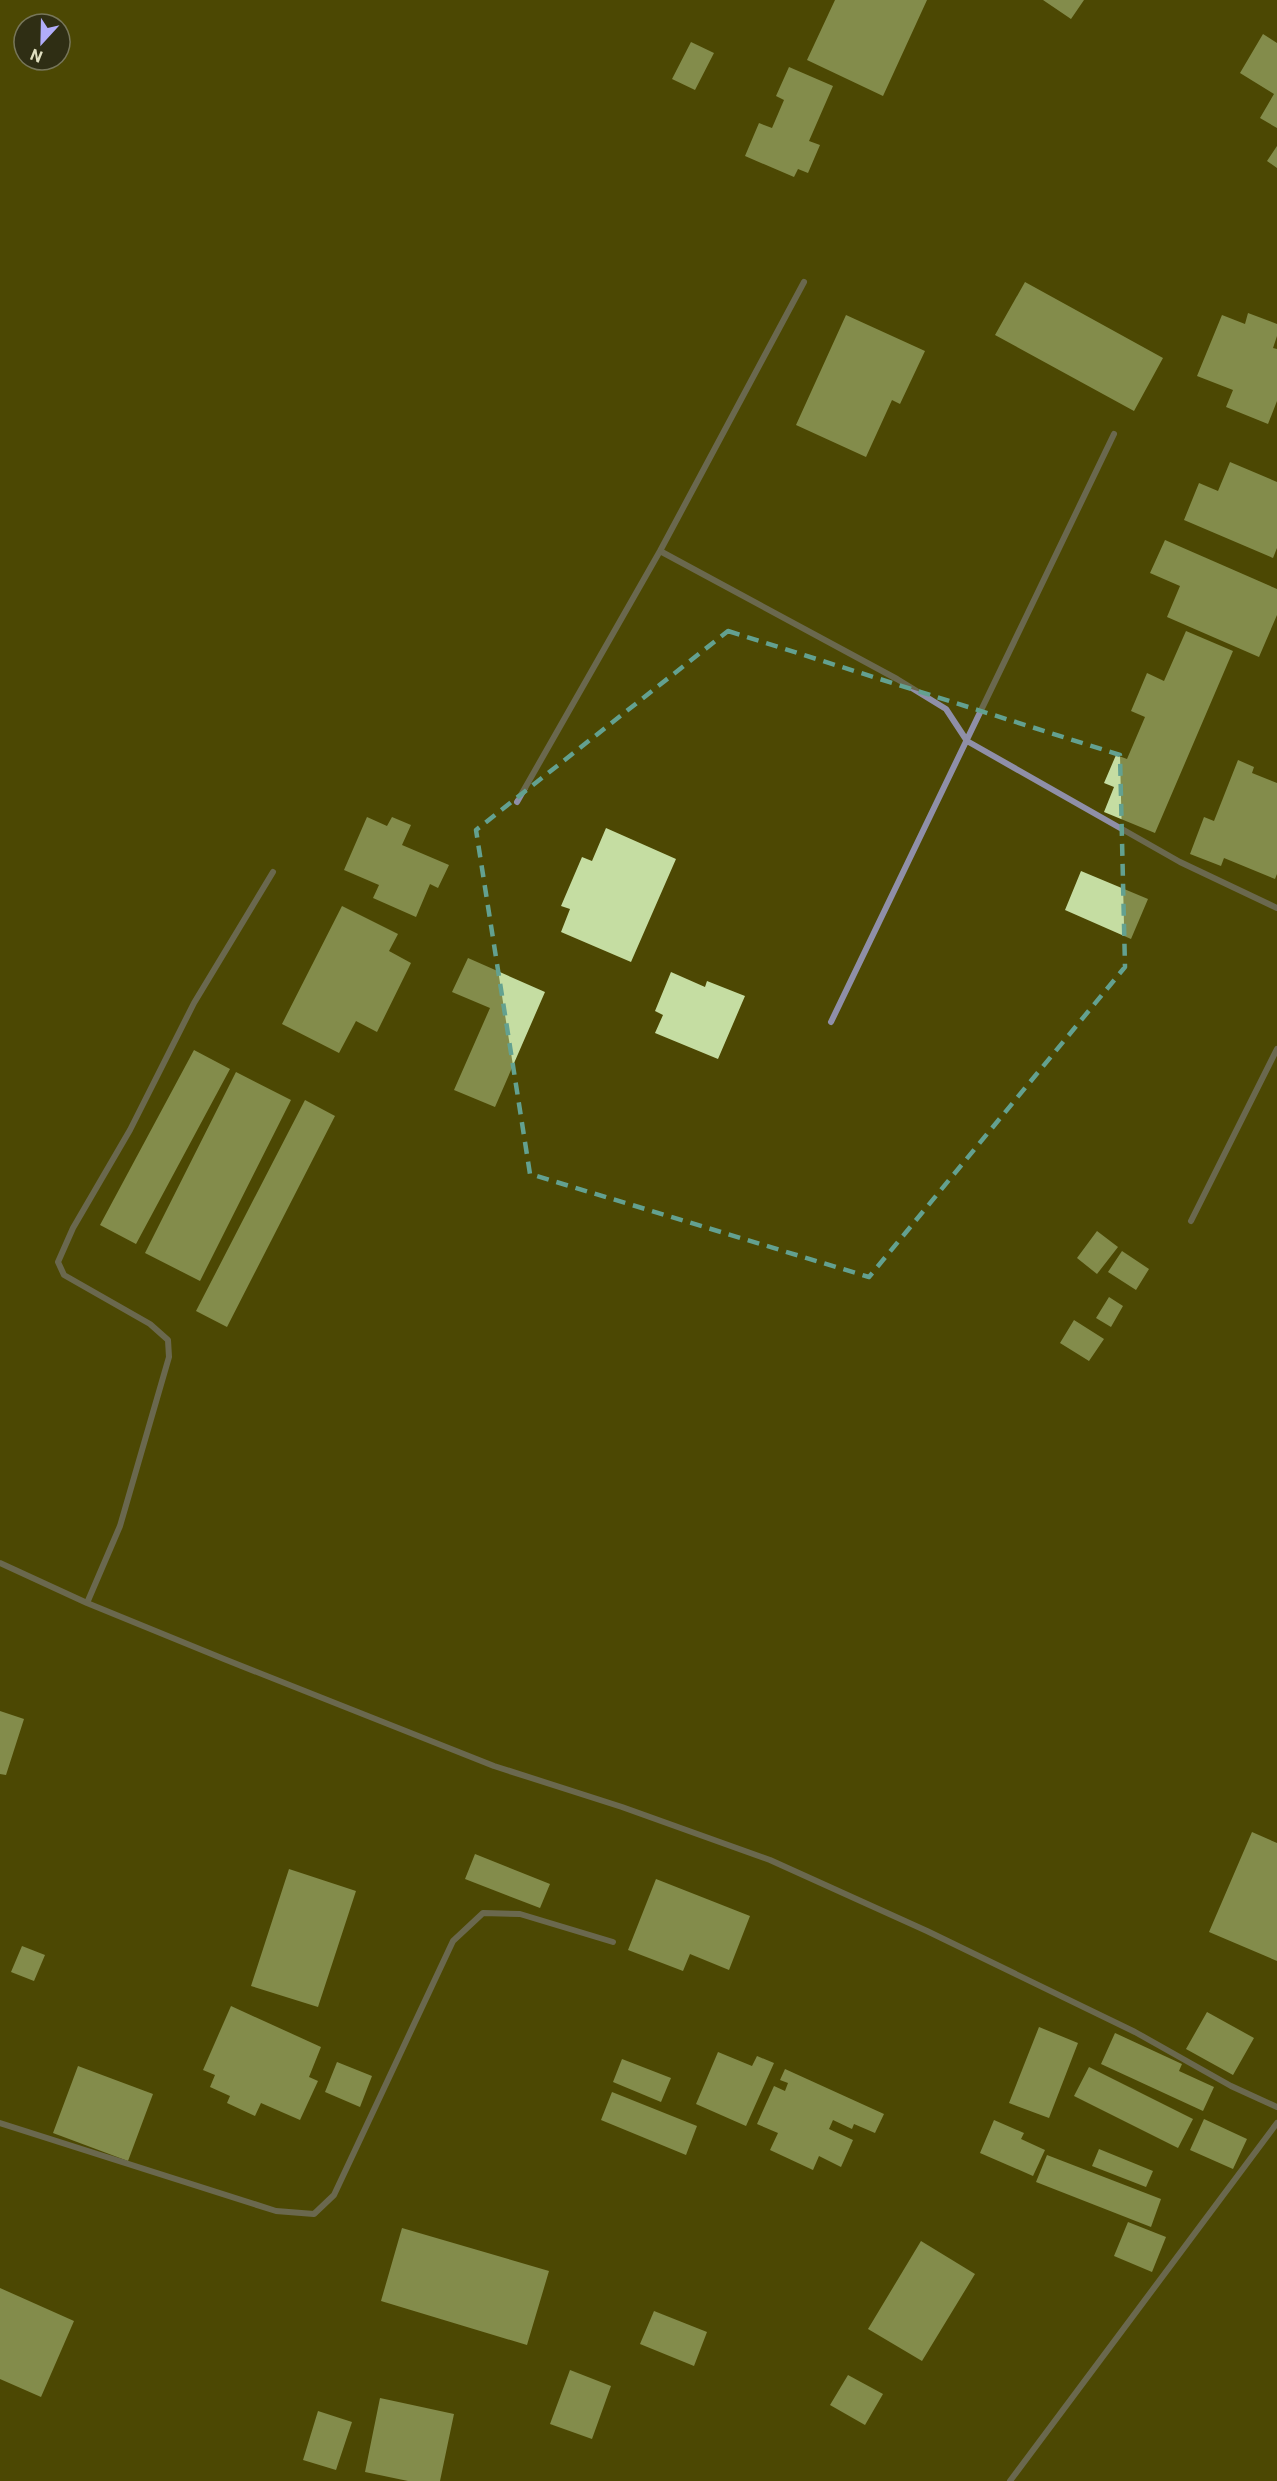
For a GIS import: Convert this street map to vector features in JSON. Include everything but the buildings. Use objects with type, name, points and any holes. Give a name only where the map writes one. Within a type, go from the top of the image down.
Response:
[{"type":"street","points":[[517,802],[660,551],[804,282]]},
{"type":"street","points":[[831,1023],[1113,434]]},
{"type":"street","points":[[660,551],[897,679],[946,709],[967,741],[1180,862],[1277,908]]},
{"type":"street","points":[[87,1603],[120,1526],[169,1357],[168,1340],[150,1324],[64,1275],[58,1262],[73,1228],[130,1130],[194,1002],[273,872]]},
{"type":"street","points":[[1191,1221],[1277,1049]]},
{"type":"street","points":[[0,1563],[87,1603],[494,1766],[622,1807],[770,1860],[927,1931],[1135,2032],[1231,2086],[1277,2107]]},
{"type":"street","points":[[0,2123],[276,2211],[314,2214],[334,2195],[453,1941],[483,1913],[520,1914],[613,1942]]},
{"type":"street","points":[[1010,2481],[1277,2123]]},
{"type":"highlighted area","points":[[728,631],[1120,755],[1125,967],[869,1277],[530,1174],[476,830]]}]
